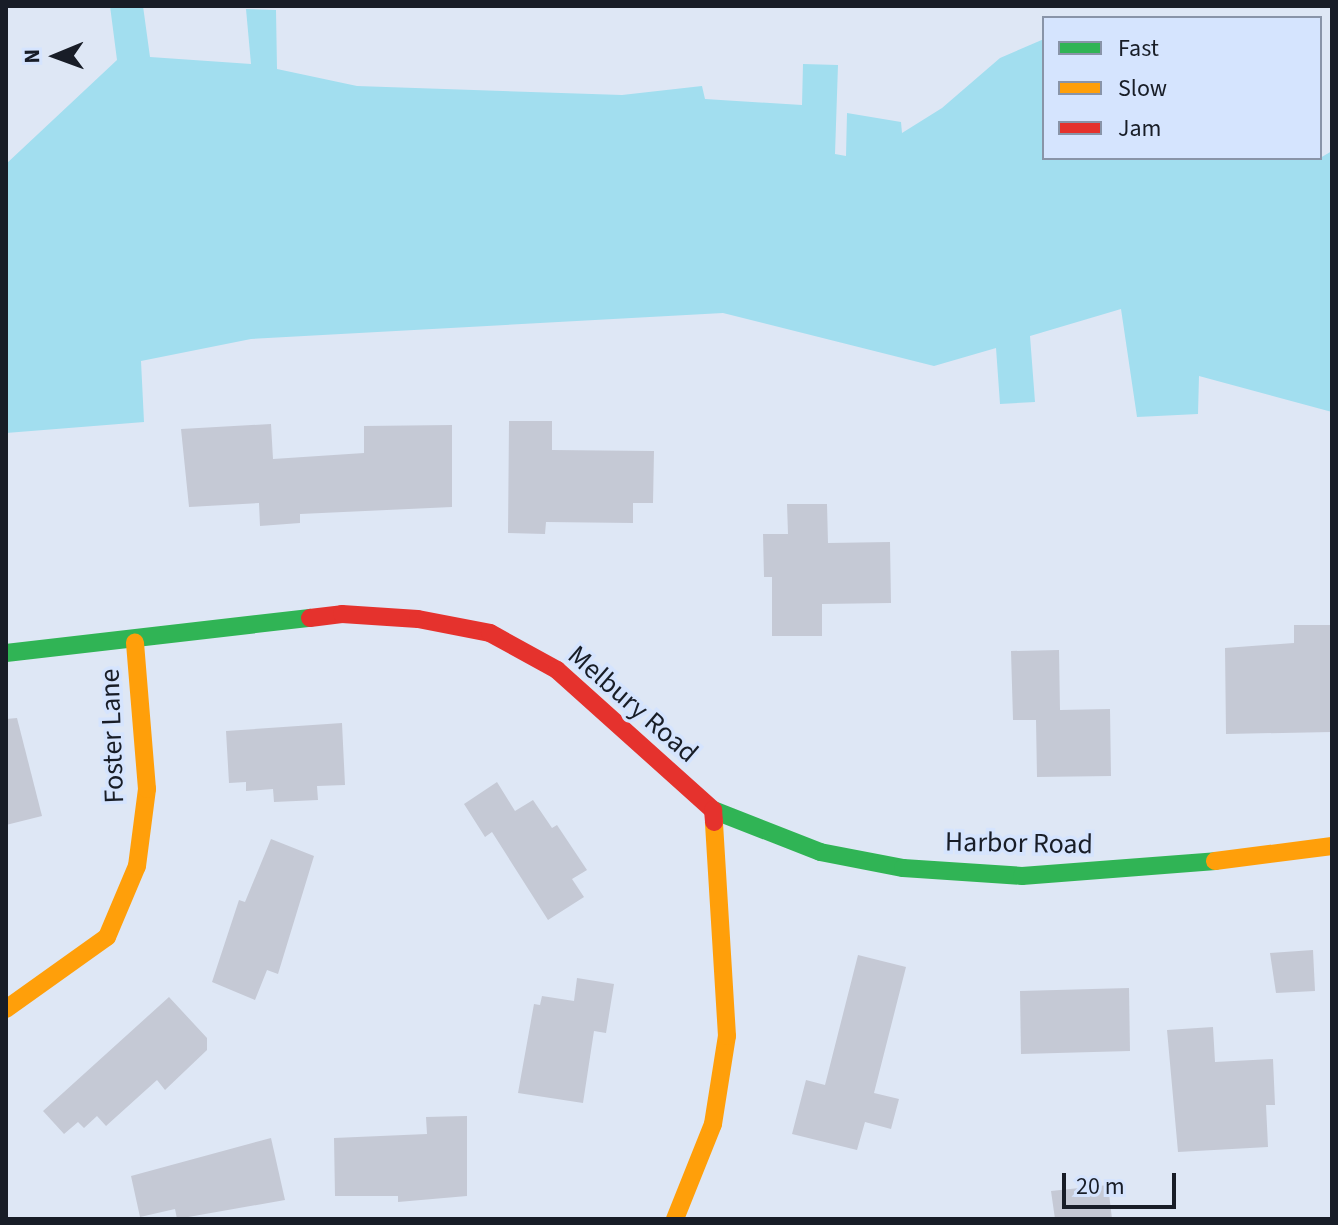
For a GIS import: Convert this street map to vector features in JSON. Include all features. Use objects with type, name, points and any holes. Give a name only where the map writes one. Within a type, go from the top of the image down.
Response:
[{"type":"street","name":"Melbury Road","points":[[6,653],[135,642],[342,614],[418,619],[490,633],[557,670],[713,810]]},
{"type":"street","name":"Foster Lane","points":[[6,1009],[107,937],[137,866],[147,789],[135,642]]},
{"type":"street","name":"Harbor Road","points":[[713,810],[820,852],[903,868],[1022,876],[1149,869],[1332,846]]},
{"type":"street","points":[[675,1219],[713,1124],[727,1036],[724,926],[713,810]]},
{"type":"water","points":[[110,6],[143,6],[150,57],[251,64],[246,9],[276,10],[277,69],[357,86],[622,95],[702,86],[705,99],[802,105],[803,64],[838,65],[835,154],[846,156],[847,113],[901,122],[902,133],[942,108],[1000,58],[1042,40],[1042,160],[1322,160],[1332,151],[1332,412],[1199,376],[1198,414],[1137,417],[1121,309],[1030,336],[1035,402],[1000,404],[996,348],[934,366],[723,313],[251,339],[141,361],[144,422],[6,433],[6,164],[117,60]]},
{"type":"building","points":[[509,421],[552,421],[552,450],[654,451],[653,503],[633,503],[633,523],[546,522],[545,534],[508,533]]},
{"type":"building","points":[[271,424],[273,459],[364,453],[364,426],[452,425],[452,507],[300,514],[300,523],[260,526],[259,503],[189,507],[181,429]]},
{"type":"building","points":[[787,504],[827,504],[828,543],[890,542],[891,603],[822,604],[822,636],[772,636],[772,577],[764,577],[763,534],[788,534]]},
{"type":"building","points":[[1294,625],[1330,625],[1331,732],[1226,734],[1225,648],[1294,643]]},
{"type":"building","points":[[1059,650],[1060,710],[1110,709],[1111,776],[1037,777],[1036,720],[1013,720],[1011,651]]},
{"type":"building","points":[[17,718],[42,816],[6,825],[6,719]]},
{"type":"building","points":[[342,723],[345,785],[317,786],[318,800],[274,802],[273,789],[246,791],[246,782],[229,783],[226,731]]},
{"type":"building","points":[[497,782],[515,811],[533,800],[552,828],[557,825],[587,870],[572,879],[584,897],[548,920],[492,832],[485,837],[464,804]]},
{"type":"building","points":[[271,839],[314,856],[278,974],[267,970],[255,1000],[212,982],[239,900],[245,902]]},
{"type":"building","points":[[1313,950],[1315,991],[1276,993],[1270,953]]},
{"type":"building","points":[[858,955],[906,967],[874,1093],[899,1099],[891,1129],[865,1122],[857,1150],[792,1134],[806,1080],[825,1085]]},
{"type":"building","points":[[577,978],[614,984],[606,1033],[594,1031],[583,1103],[518,1093],[534,1004],[540,1005],[542,996],[574,1001]]},
{"type":"building","points":[[1129,988],[1130,1051],[1021,1054],[1020,991]]},
{"type":"building","points":[[169,997],[207,1038],[207,1050],[165,1090],[157,1080],[106,1126],[97,1116],[84,1128],[78,1122],[64,1134],[43,1111]]},
{"type":"building","points":[[1213,1027],[1215,1062],[1273,1059],[1275,1105],[1266,1105],[1268,1147],[1178,1152],[1167,1030]]},
{"type":"building","points":[[467,1116],[467,1196],[398,1202],[398,1196],[335,1196],[334,1138],[427,1134],[426,1117]]},
{"type":"building","points":[[271,1138],[285,1200],[177,1219],[175,1209],[140,1217],[131,1176]]},
{"type":"building","points":[[1108,1185],[1112,1219],[1055,1219],[1051,1191]]},
{"type":"traffic: fast","points":[[6,653],[310,618]]},
{"type":"traffic: fast","points":[[713,810],[820,852],[903,868],[1022,876],[1215,861]]},
{"type":"traffic: slow","points":[[6,1009],[107,937],[137,866],[147,789],[135,642]]},
{"type":"traffic: slow","points":[[675,1219],[713,1124],[727,1036],[714,822]]},
{"type":"traffic: slow","points":[[1215,861],[1332,846]]},
{"type":"traffic: jam","points":[[310,618],[342,614],[418,619],[490,633],[557,670],[713,810],[714,822]]}]
